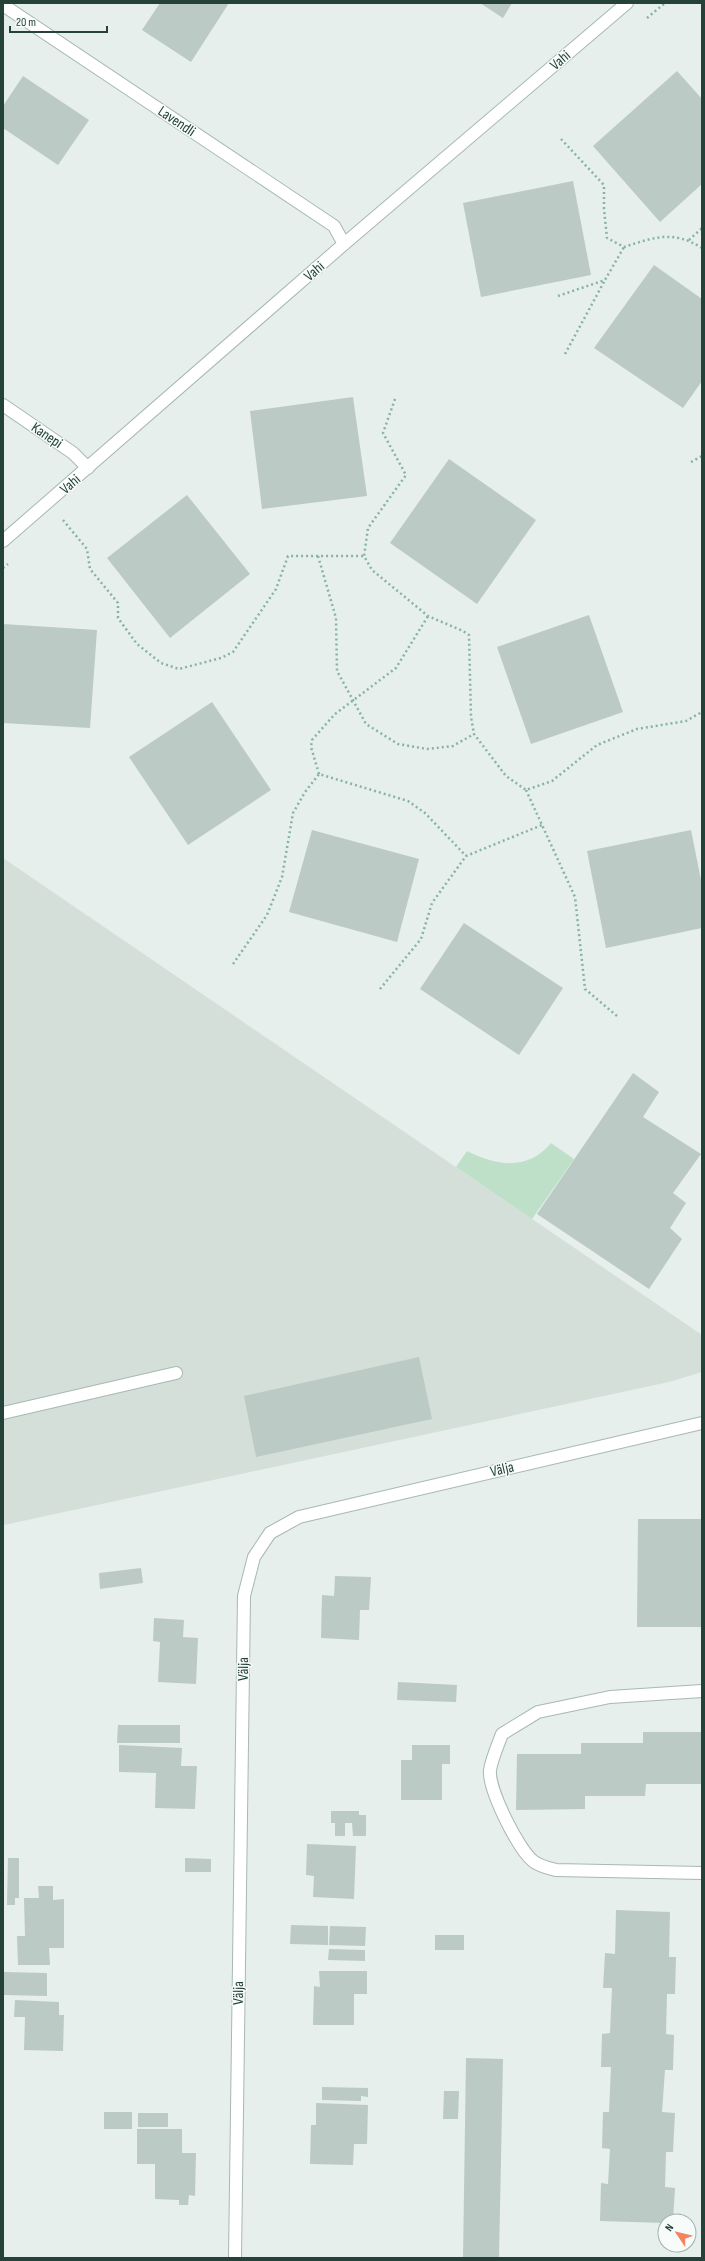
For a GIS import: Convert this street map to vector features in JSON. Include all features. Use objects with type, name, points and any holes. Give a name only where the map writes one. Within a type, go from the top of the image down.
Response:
[{"type":"street","name":"Vahi","points":[[3,541],[344,244],[627,3]]},
{"type":"street","name":"Lavendli","points":[[3,5],[334,226],[344,244]]},
{"type":"street","name":"Kanepi","points":[[3,405],[74,453],[88,468]]},
{"type":"street","points":[[3,1413],[176,1373]]},
{"type":"street","name":"Välja","points":[[235,2258],[244,1596],[254,1556],[270,1533],[299,1517],[702,1422]]},
{"type":"street","points":[[702,1692],[610,1698],[538,1712],[502,1734],[490,1771],[498,1801],[511,1834],[532,1861],[541,1866],[556,1870],[702,1873]]},
{"type":"path","points":[[561,140],[604,185],[604,209],[607,238],[624,247]]},
{"type":"path","points":[[689,240],[702,228]]},
{"type":"path","points":[[565,354],[624,247],[660,236],[689,240],[702,248]]},
{"type":"path","points":[[558,296],[605,280]]},
{"type":"path","points":[[395,399],[383,434],[406,475],[368,528],[364,556],[372,570],[428,616],[463,631],[469,636],[471,717],[474,734],[506,776],[526,790],[575,897],[585,989],[617,1016]]},
{"type":"path","points":[[692,462],[702,456]]},
{"type":"path","points":[[62,518],[87,549],[90,569],[118,603],[118,618],[137,644],[161,663],[179,669],[222,658],[233,652],[276,589],[288,556],[364,556]]},
{"type":"path","points":[[318,556],[336,618],[337,671],[366,724],[398,744],[427,750],[453,746],[474,734]]},
{"type":"path","points":[[319,774],[311,747],[312,740],[335,714],[353,700],[373,688],[396,668],[428,616]]},
{"type":"path","points":[[526,790],[552,781],[597,745],[637,728],[686,721],[702,712]]},
{"type":"path","points":[[319,774],[408,801],[425,813],[466,856]]},
{"type":"path","points":[[233,964],[267,915],[282,877],[293,813],[319,774]]},
{"type":"path","points":[[380,989],[421,939],[432,903],[466,856],[542,825]]},
{"type":"shaded area","points":[[3,858],[702,1335],[702,1372],[669,1382],[4,1525],[3,1565]]},
{"type":"green space","points":[[551,1143],[574,1159],[532,1219],[456,1167],[467,1151],[490,1160],[512,1163],[522,1162],[532,1158],[542,1152]]},
{"type":"building","points":[[160,3],[229,3],[191,62],[142,30]]},
{"type":"building","points":[[480,3],[512,3],[503,18]]},
{"type":"building","points":[[677,71],[702,99],[702,184],[660,222],[593,146]]},
{"type":"building","points":[[23,76],[89,120],[58,165],[3,128],[3,106]]},
{"type":"building","points":[[573,181],[591,275],[481,297],[463,203]]},
{"type":"building","points":[[654,265],[702,299],[702,381],[683,408],[594,348]]},
{"type":"building","points":[[353,397],[367,496],[262,509],[250,411]]},
{"type":"building","points":[[449,459],[536,520],[477,604],[390,543]]},
{"type":"building","points":[[187,495],[250,574],[170,638],[107,558]]},
{"type":"building","points":[[589,615],[623,712],[531,744],[497,647]]},
{"type":"building","points":[[3,624],[97,630],[90,728],[3,723]]},
{"type":"building","points":[[212,702],[271,790],[188,845],[129,757]]},
{"type":"building","points":[[312,830],[419,859],[397,942],[289,912]]},
{"type":"building","points":[[691,830],[702,885],[702,928],[606,948],[587,851]]},
{"type":"building","points":[[464,923],[563,988],[519,1055],[420,989]]},
{"type":"building","points":[[633,1073],[659,1092],[643,1117],[701,1154],[673,1193],[686,1203],[670,1228],[682,1239],[649,1289],[537,1214]]},
{"type":"building","points":[[419,1357],[432,1419],[256,1457],[244,1396]]},
{"type":"building","points":[[638,1519],[702,1519],[702,1627],[637,1627]]},
{"type":"building","points":[[141,1568],[143,1583],[100,1589],[99,1573]]},
{"type":"building","points":[[335,1576],[371,1577],[369,1610],[360,1610],[359,1640],[321,1638],[322,1595],[334,1596]]},
{"type":"building","points":[[154,1618],[184,1620],[183,1637],[198,1638],[196,1684],[158,1682],[160,1642],[153,1641]]},
{"type":"building","points":[[398,1682],[457,1685],[456,1702],[397,1700]]},
{"type":"building","points":[[118,1725],[180,1725],[180,1743],[117,1743]]},
{"type":"building","points":[[643,1732],[702,1732],[702,1784],[646,1784],[645,1796],[585,1796],[585,1809],[516,1810],[517,1754],[581,1754],[581,1743],[643,1743]]},
{"type":"building","points":[[119,1745],[182,1748],[181,1766],[197,1766],[195,1809],[155,1808],[156,1773],[119,1772]]},
{"type":"building","points":[[412,1745],[450,1745],[450,1764],[442,1764],[442,1800],[401,1800],[401,1760],[412,1760]]},
{"type":"building","points":[[331,1811],[359,1811],[359,1815],[366,1815],[366,1836],[353,1836],[352,1823],[345,1823],[345,1836],[335,1836],[335,1823],[331,1823]]},
{"type":"building","points":[[307,1844],[356,1846],[354,1899],[313,1897],[314,1876],[306,1875]]},
{"type":"building","points":[[8,1858],[19,1858],[19,1898],[15,1898],[15,1905],[7,1905]]},
{"type":"building","points":[[185,1858],[211,1859],[211,1872],[185,1872]]},
{"type":"building","points":[[38,1886],[53,1886],[53,1900],[64,1899],[64,1948],[49,1948],[50,1965],[18,1965],[17,1936],[25,1936],[24,1898],[39,1898]]},
{"type":"building","points":[[616,1910],[670,1912],[669,1957],[676,1957],[675,1994],[667,1994],[666,2034],[674,2035],[673,2070],[665,2070],[662,2112],[675,2113],[673,2152],[666,2152],[665,2187],[675,2188],[673,2213],[657,2213],[657,2223],[600,2221],[601,2183],[608,2184],[610,2149],[602,2148],[603,2112],[609,2112],[611,2067],[601,2067],[602,2034],[610,2033],[612,1988],[603,1988],[605,1953],[615,1954]]},
{"type":"building","points":[[291,1925],[328,1926],[328,1945],[290,1944]]},
{"type":"building","points":[[330,1926],[366,1927],[365,1946],[329,1945]]},
{"type":"building","points":[[435,1935],[464,1935],[464,1950],[435,1950]]},
{"type":"building","points":[[329,1949],[365,1950],[365,1961],[328,1960]]},
{"type":"building","points":[[319,1971],[367,1971],[367,1994],[354,1994],[354,2025],[313,2025],[314,1986],[320,1987]]},
{"type":"building","points":[[4,1972],[47,1973],[47,1996],[4,1995]]},
{"type":"building","points":[[15,2000],[59,2002],[59,2015],[64,2015],[63,2051],[24,2050],[25,2017],[14,2017]]},
{"type":"building","points":[[466,2058],[503,2059],[499,2258],[463,2258]]},
{"type":"building","points":[[322,2087],[368,2088],[368,2097],[361,2096],[361,2101],[322,2100]]},
{"type":"building","points":[[444,2091],[459,2091],[458,2119],[443,2119]]},
{"type":"building","points":[[316,2103],[368,2105],[367,2144],[354,2144],[353,2165],[310,2164],[311,2125],[316,2125]]},
{"type":"building","points":[[104,2112],[132,2112],[132,2129],[104,2129]]},
{"type":"building","points":[[138,2113],[168,2113],[168,2127],[138,2127]]},
{"type":"building","points":[[137,2129],[182,2129],[182,2153],[196,2153],[195,2196],[189,2195],[188,2205],[179,2205],[179,2200],[155,2199],[155,2164],[137,2164]]}]
